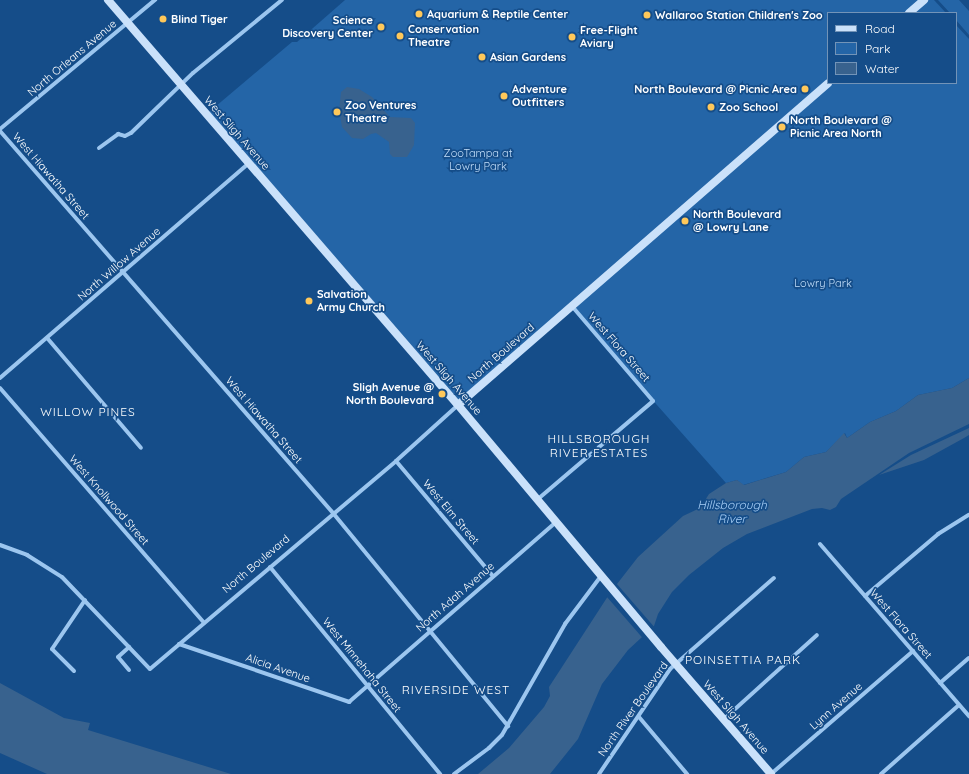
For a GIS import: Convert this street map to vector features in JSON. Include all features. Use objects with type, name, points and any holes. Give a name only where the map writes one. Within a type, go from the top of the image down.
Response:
[{"type":"main road","name":"West Sligh Avenue","points":[[108,0],[458,405],[661,647],[771,774]]},
{"type":"main road","points":[[910,12],[924,0]]},
{"type":"main road","name":"North Boulevard","points":[[458,405],[827,84]]},
{"type":"street","name":"North Orleans Avenue","points":[[0,130],[155,0]]},
{"type":"street","points":[[98,148],[118,134],[125,136],[130,133],[181,85],[282,0]]},
{"type":"street","name":"West Hiawatha Street","points":[[0,130],[333,513],[508,726]]},
{"type":"street","name":"North Willow Avenue","points":[[0,378],[48,339],[249,164]]},
{"type":"street","name":"West Flora Street","points":[[537,500],[653,401],[572,306]]},
{"type":"street","points":[[48,339],[141,448]]},
{"type":"street","name":"West Knollwood Street","points":[[0,388],[204,623]]},
{"type":"street","name":"North Boulevard","points":[[130,646],[150,669],[396,461],[458,405]]},
{"type":"street","name":"West Elm Street","points":[[396,461],[493,576]]},
{"type":"street","points":[[864,596],[938,534],[969,515]]},
{"type":"street","name":"North Adah Avenue","points":[[367,686],[556,522]]},
{"type":"street","name":"West Flora Street","points":[[820,544],[969,716]]},
{"type":"street","points":[[0,546],[27,554],[62,577],[130,646],[118,657],[129,670]]},
{"type":"street","name":"West Minnehaha Street","points":[[270,567],[440,774]]},
{"type":"street","points":[[454,774],[489,748],[508,726],[565,624],[603,578]]},
{"type":"street","name":"North River Boulevard","points":[[599,774],[676,664],[774,578]]},
{"type":"street","points":[[74,671],[52,649],[85,600]]},
{"type":"street","points":[[723,719],[817,635]]},
{"type":"street","name":"Alicia Avenue","points":[[179,644],[349,702],[367,686]]},
{"type":"street","name":"Lynn Avenue","points":[[771,774],[913,651]]},
{"type":"street","points":[[940,683],[969,658]]},
{"type":"street","points":[[881,774],[959,705]]},
{"type":"street","points":[[639,717],[687,774]]},
{"type":"green space","name":"ZooTampa at Lowry Park","points":[[345,0],[919,0],[905,12],[827,12],[827,80],[459,400],[209,112],[292,42],[297,42]]},
{"type":"green space","points":[[928,0],[934,0],[945,12],[914,12]]},
{"type":"green space","points":[[938,0],[959,0],[969,11],[969,35],[957,21],[957,12],[949,12]]},
{"type":"green space","name":"Lowry Park","points":[[957,26],[969,39],[969,378],[952,388],[918,395],[896,411],[870,422],[847,438],[845,433],[826,452],[804,457],[786,472],[743,485],[737,480],[726,483],[572,309],[832,84],[957,84]]},
{"type":"water","points":[[347,87],[359,89],[372,97],[390,117],[411,118],[415,123],[414,145],[407,157],[393,157],[390,154],[389,142],[376,133],[363,139],[352,138],[342,127],[339,110],[341,92]]},
{"type":"water","name":"Hillsborough River","points":[[969,378],[969,424],[909,453],[841,499],[836,507],[830,510],[822,508],[812,509],[747,534],[723,548],[689,575],[672,592],[658,614],[654,626],[628,650],[602,684],[578,739],[550,774],[478,774],[509,748],[544,707],[550,696],[549,687],[610,593],[638,557],[683,516],[700,508],[709,494],[726,483],[737,480],[744,485],[786,472],[804,457],[826,452],[844,433],[847,438],[870,422],[896,411],[918,395],[952,388]]},
{"type":"water","points":[[969,428],[969,435],[924,460],[879,475],[911,455]]},
{"type":"water","points":[[0,683],[64,718],[90,723],[88,730],[231,774],[47,774],[0,753]]},
{"type":"pier","points":[[616,583],[655,628],[643,639],[604,593]]},
{"type":"place","name":"Aquarium & Reptile Center","points":[[419,14]]},
{"type":"place","name":"Wallaroo Station Children's Zoo","points":[[647,15]]},
{"type":"place","name":"Blind Tiger","points":[[163,19]]},
{"type":"place","name":"Science Discovery Center","points":[[381,27]]},
{"type":"place","name":"Conservation Theatre","points":[[400,36]]},
{"type":"place","name":"Free-Flight Aviary","points":[[572,37]]},
{"type":"place","name":"Asian Gardens","points":[[482,57]]},
{"type":"place","name":"North Boulevard @ Picnic Area","points":[[805,89]]},
{"type":"place","name":"Adventure Outfitters","points":[[504,96]]},
{"type":"place","name":"Zoo School","points":[[711,107]]},
{"type":"place","name":"Zoo Ventures Theatre","points":[[337,112]]},
{"type":"place","name":"North Boulevard @ Picnic Area North","points":[[782,127]]},
{"type":"place","name":"North Boulevard @ Lowry Lane","points":[[685,221]]},
{"type":"place","name":"Salvation Army Church","points":[[309,301]]},
{"type":"place","name":"Sligh Avenue @ North Boulevard","points":[[442,394]]},
{"type":"district","name":"WILLOW PINES","points":[[88,412]]},
{"type":"district","name":"HILLSBOROUGH RIVER ESTATES","points":[[599,446]]},
{"type":"district","name":"POINSETTIA PARK","points":[[743,660]]},
{"type":"district","name":"RIVERSIDE WEST","points":[[456,690]]}]
